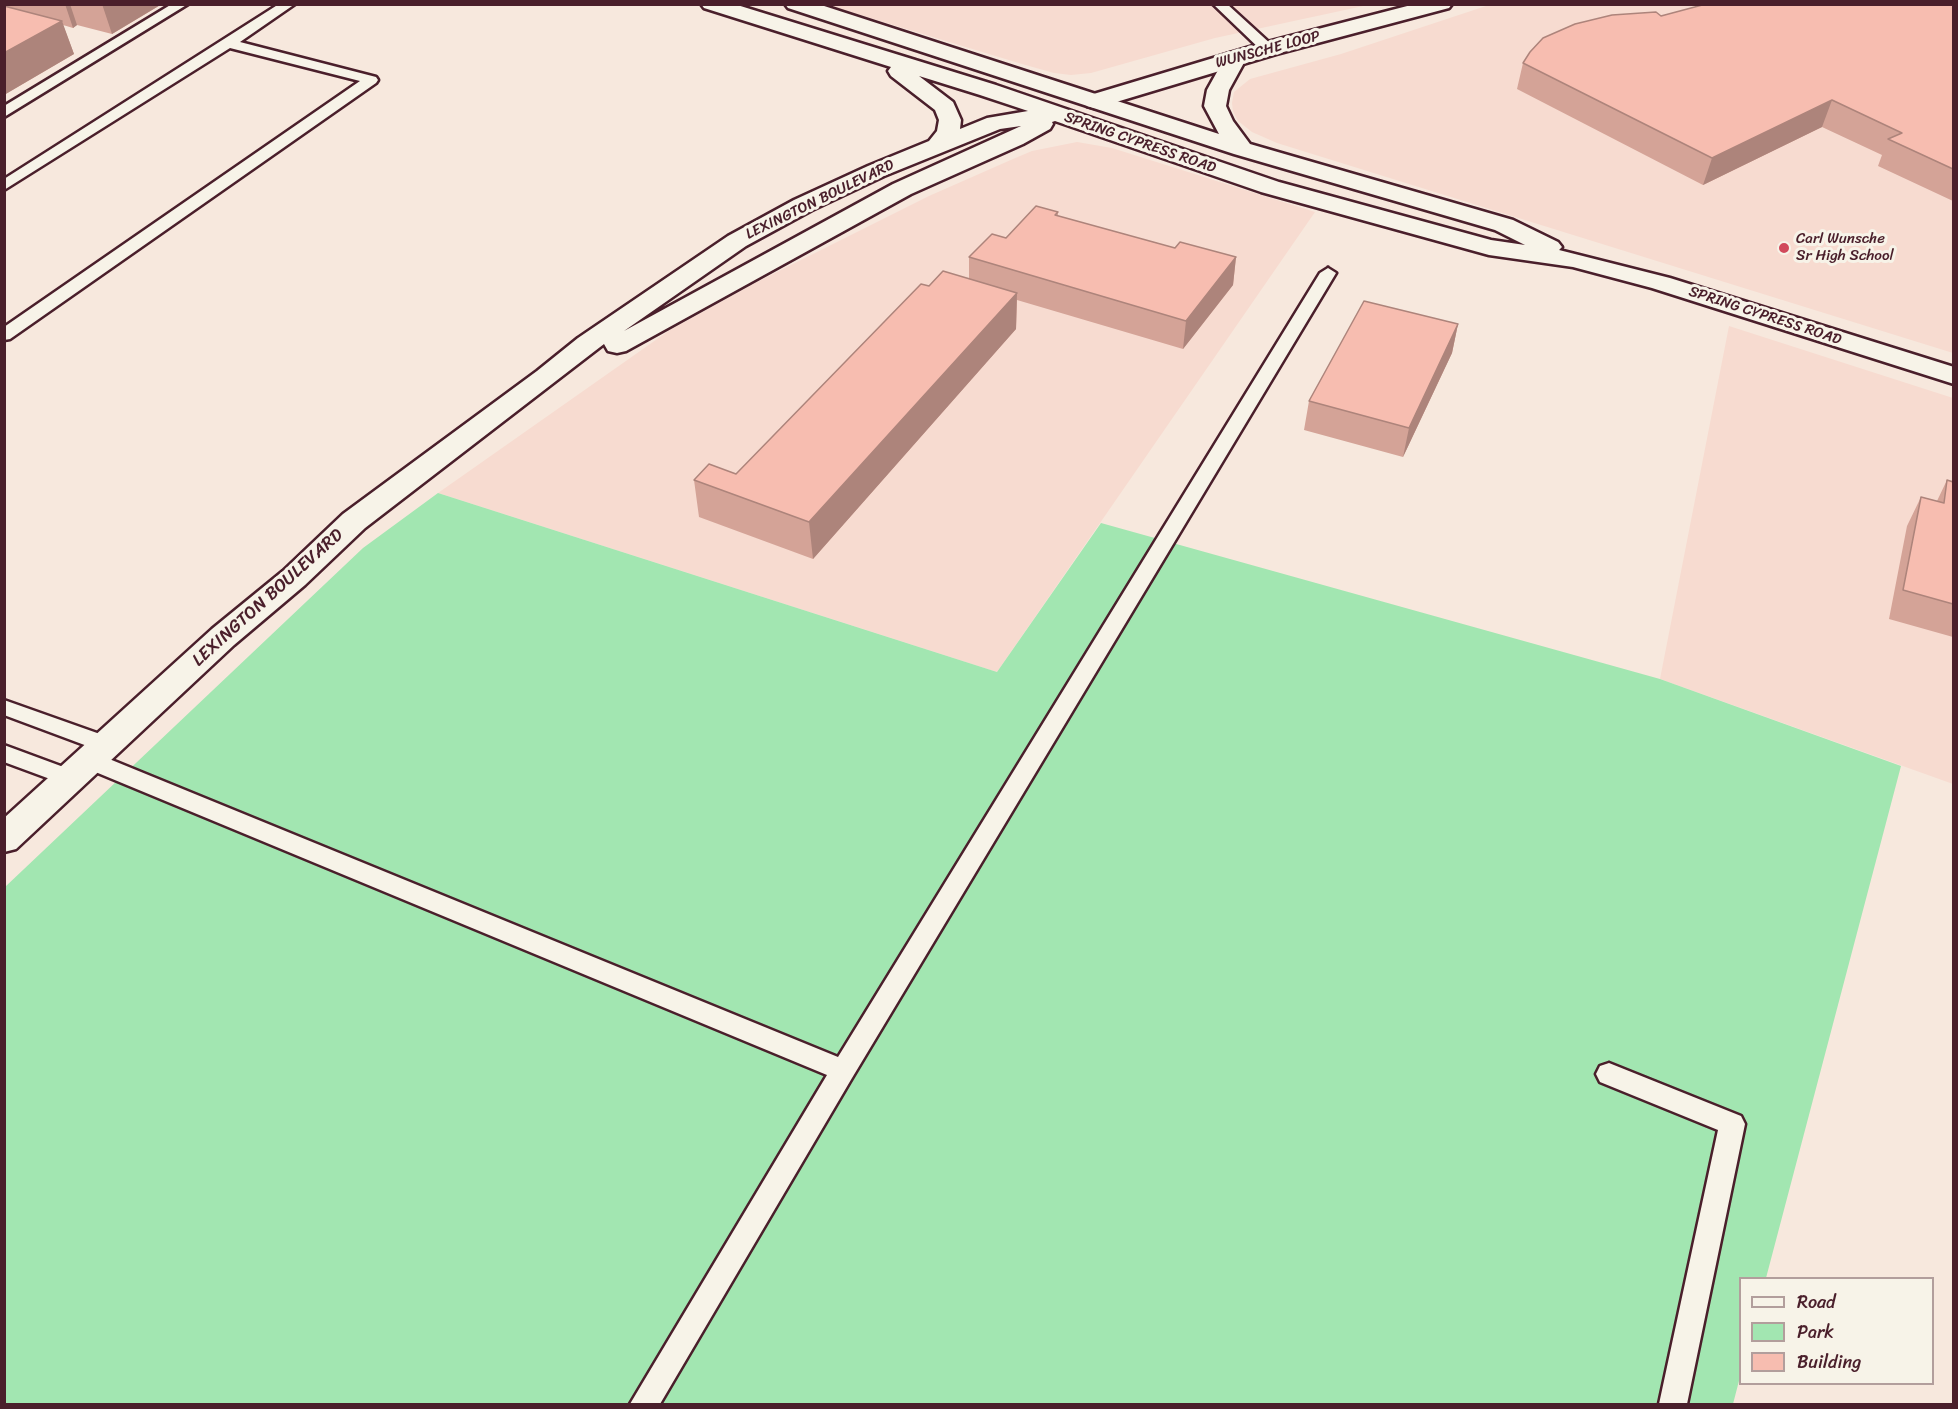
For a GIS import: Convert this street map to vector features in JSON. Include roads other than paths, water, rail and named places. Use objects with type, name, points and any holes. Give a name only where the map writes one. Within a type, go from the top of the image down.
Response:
[{"type":"main road","name":"SPRING CYPRESS ROAD","points":[[711,4],[1058,114],[1270,188],[1489,247],[1575,260],[1661,283],[1953,376]]},
{"type":"main road","name":"SPRING CYPRESS ROAD","points":[[795,4],[1242,150],[1504,225],[1575,260]]},
{"type":"main road","name":"WUNSCHE LOOP","points":[[1095,101],[1268,49],[1442,4]]},
{"type":"main road","points":[[872,55],[899,71],[945,107],[950,120],[948,132],[938,145]]},
{"type":"main road","points":[[1235,59],[1218,90],[1215,106],[1222,122],[1242,150]]},
{"type":"main road","name":"LEXINGTON BOULEVARD","points":[[4,839],[354,521],[547,377],[587,344],[737,241],[803,205],[938,145],[995,123],[1058,114],[1095,101]]},
{"type":"main road","name":"LEXINGTON BOULEVARD","points":[[547,377],[604,351],[902,189],[1015,140],[1058,114]]},
{"type":"lane","points":[[4,113],[182,4]]},
{"type":"lane","points":[[4,186],[290,4]]},
{"type":"lane","points":[[1219,4],[1268,49]]},
{"type":"lane","points":[[4,335],[371,80],[229,43]]},
{"type":"lane","points":[[644,1404],[843,1070],[1328,273]]},
{"type":"lane","points":[[4,706],[88,761],[843,1070]]},
{"type":"lane","points":[[4,753],[88,761]]},
{"type":"lane","points":[[1609,1074],[1732,1125],[1673,1404]]},
{"type":"place","name":"Carl Wunsche Sr High School","points":[[1784,248]]}]
